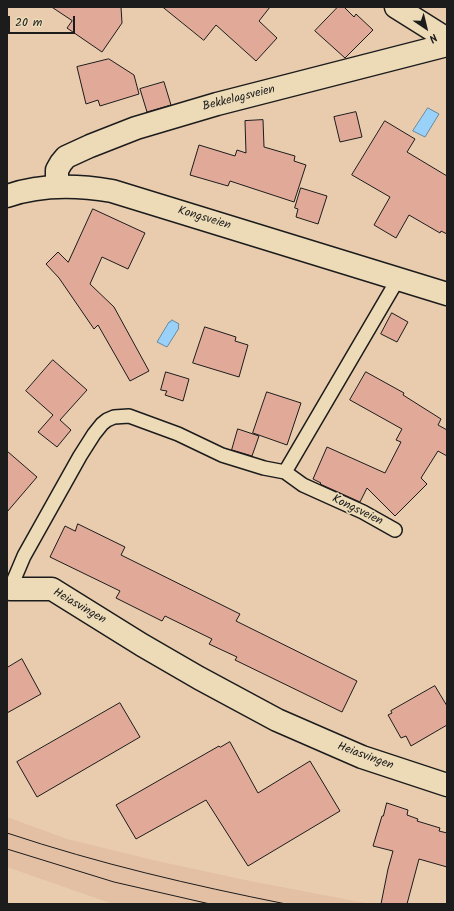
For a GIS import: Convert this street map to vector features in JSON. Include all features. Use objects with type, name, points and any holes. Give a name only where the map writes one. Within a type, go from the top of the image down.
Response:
[{"type":"street","points":[[396,7],[447,39]]},
{"type":"street","name":"Bekkelagsveien","points":[[56,186],[57,170],[61,162],[66,157],[136,128],[217,104],[447,45]]},
{"type":"street","name":"Kongsveien","points":[[8,192],[56,186],[92,187],[112,191],[447,294]]},
{"type":"street","name":"Heiasvingen","points":[[10,589],[52,589],[142,646],[277,720],[362,757],[447,785]]},
{"type":"lane","points":[[285,472],[398,278]]},
{"type":"lane","name":"Heiasvingen","points":[[10,589],[24,556],[80,456],[94,434],[106,420],[114,417],[130,416],[163,428],[222,455],[264,468],[285,472]]},
{"type":"lane","name":"Kongsveien","points":[[285,472],[303,485],[363,512],[395,530]]},
{"type":"shaded area","points":[[7,817],[67,839],[157,861],[250,881],[371,904],[113,904],[7,867]]},
{"type":"water","points":[[428,108],[439,114],[425,137],[413,131]]},
{"type":"water","points":[[172,320],[179,324],[179,328],[167,347],[157,342],[169,322]]},
{"type":"building","points":[[52,7],[121,7],[122,23],[102,52],[67,28],[72,21]]},
{"type":"building","points":[[163,7],[270,7],[259,21],[277,38],[256,61],[216,25],[204,40]]},
{"type":"building","points":[[338,7],[344,7],[354,17],[356,14],[373,30],[345,58],[315,31]]},
{"type":"building","points":[[109,59],[134,75],[139,94],[100,106],[98,100],[86,104],[77,67]]},
{"type":"building","points":[[164,82],[171,105],[147,112],[140,89]]},
{"type":"building","points":[[356,112],[362,137],[340,142],[334,117]]},
{"type":"building","points":[[263,120],[264,147],[295,156],[294,161],[306,165],[294,202],[230,181],[228,186],[190,175],[199,145],[235,156],[237,150],[246,153],[245,121]]},
{"type":"building","points":[[385,121],[415,139],[407,152],[447,176],[447,234],[441,231],[440,233],[409,215],[396,238],[374,225],[390,197],[352,175]]},
{"type":"building","points":[[301,188],[327,196],[318,224],[296,217],[298,209],[295,208]]},
{"type":"building","points":[[93,209],[145,233],[128,269],[102,257],[90,284],[114,307],[149,371],[130,381],[98,325],[94,329],[59,278],[46,264],[58,252],[68,262]]},
{"type":"building","points":[[392,313],[408,322],[397,342],[381,334]]},
{"type":"building","points":[[205,327],[236,337],[235,341],[248,345],[239,377],[193,363]]},
{"type":"building","points":[[53,360],[87,390],[60,420],[71,430],[57,447],[38,432],[53,415],[26,391]]},
{"type":"building","points":[[166,372],[189,379],[183,401],[165,395],[167,391],[161,390]]},
{"type":"building","points":[[366,372],[404,393],[403,395],[441,419],[438,425],[447,430],[447,456],[438,451],[421,478],[427,484],[395,516],[367,488],[360,502],[320,484],[321,483],[313,479],[327,447],[385,473],[401,442],[396,440],[402,429],[350,400]]},
{"type":"building","points":[[267,392],[301,403],[287,445],[253,433]]},
{"type":"building","points":[[238,429],[259,436],[252,456],[232,450]]},
{"type":"building","points":[[7,451],[37,477],[7,512]]},
{"type":"building","points":[[78,524],[125,547],[121,555],[240,614],[236,621],[357,681],[342,712],[235,660],[237,657],[209,644],[212,639],[165,616],[162,621],[116,598],[120,591],[50,557],[65,526],[75,531]]},
{"type":"building","points":[[22,659],[41,694],[7,713],[7,668]]},
{"type":"building","points":[[435,686],[447,706],[447,725],[411,746],[406,736],[401,738],[388,715],[392,713],[391,711]]},
{"type":"building","points":[[120,703],[140,737],[37,797],[17,762]]},
{"type":"building","points":[[230,742],[258,793],[310,761],[340,811],[248,866],[206,800],[136,839],[116,805],[219,746],[220,747]]},
{"type":"building","points":[[387,803],[408,810],[407,815],[418,819],[417,821],[440,828],[439,831],[447,833],[447,867],[419,859],[407,904],[381,904],[393,851],[373,846]]},
{"type":"tram line","points":[[7,833],[146,873],[286,904]]},
{"type":"tram line","points":[[7,849],[114,882],[210,904]]}]
